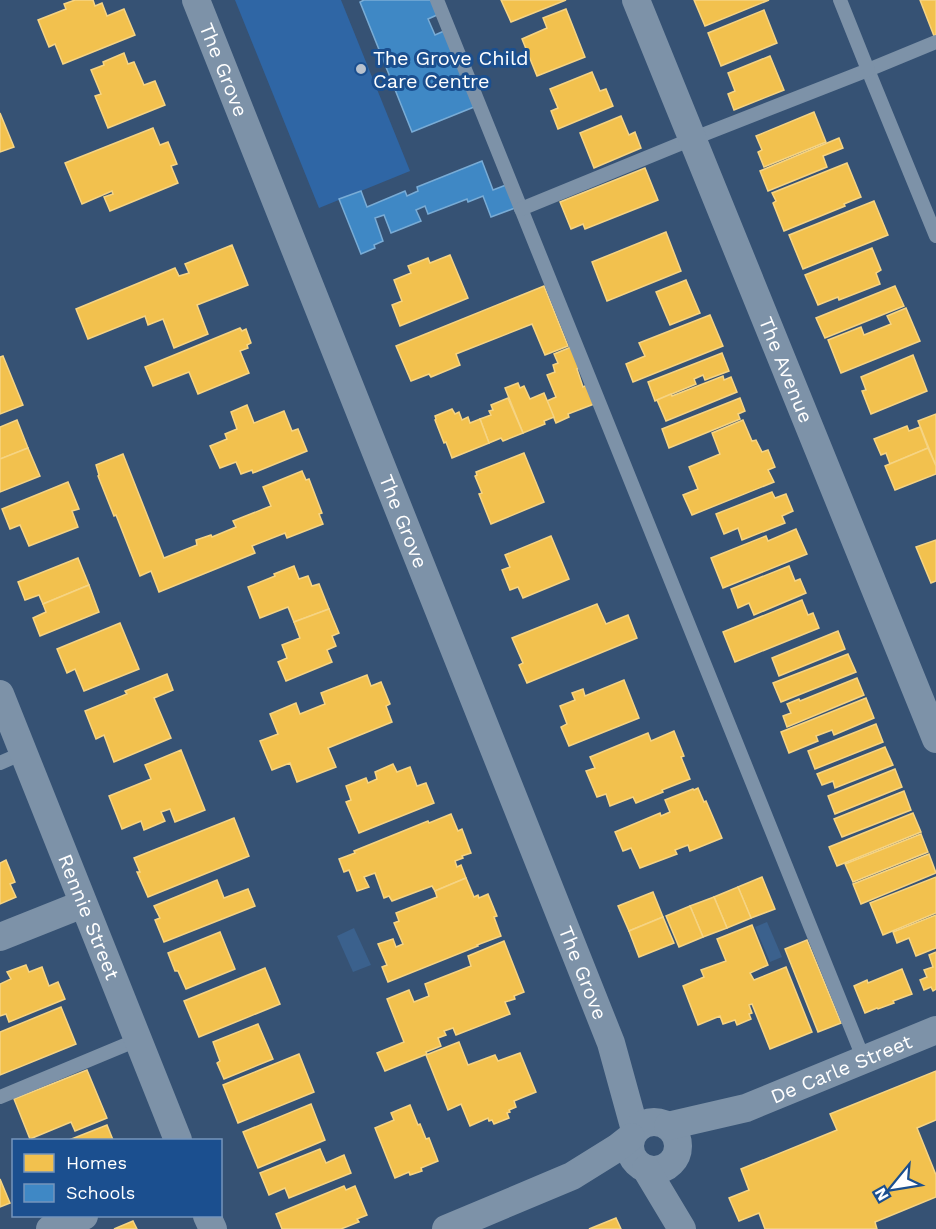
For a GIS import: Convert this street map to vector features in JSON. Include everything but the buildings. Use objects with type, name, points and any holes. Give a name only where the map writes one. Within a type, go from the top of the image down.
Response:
[{"type":"street","name":"The Grove","points":[[196,0],[611,1043],[648,1129]]},
{"type":"street","name":"The Avenue","points":[[636,0],[936,739]]},
{"type":"street","name":"Rennie Street","points":[[0,694],[11,758],[83,904],[178,1139]]},
{"type":"street","points":[[0,937],[83,904]]},
{"type":"street","name":"De Carle Street","points":[[572,1176],[659,1162],[746,1108],[936,1030]]},
{"type":"street","name":"De Carle Street","points":[[446,1229],[572,1176],[648,1129],[746,1108]]},
{"type":"street","points":[[648,1129],[674,1131],[677,1137],[678,1145],[659,1162],[633,1160],[630,1152],[629,1145],[648,1129]]},
{"type":"street","points":[[659,1162],[682,1229]]},
{"type":"street","points":[[659,1162],[688,1229]]},
{"type":"street","points":[[50,1229],[79,1217]]},
{"type":"lane","points":[[437,0],[864,1060]]},
{"type":"lane","points":[[840,0],[936,236]]},
{"type":"lane","points":[[521,209],[936,42]]},
{"type":"lane","points":[[0,1096],[137,1040]]},
{"type":"shaded area","points":[[235,0],[341,0],[410,171],[319,208]]},
{"type":"shaded area","points":[[767,922],[782,957],[770,962],[755,927]]},
{"type":"shaded area","points":[[354,928],[371,965],[353,972],[337,936]]},
{"type":"place","name":"The Grove Child Care Centre","points":[[361,69]]}]
